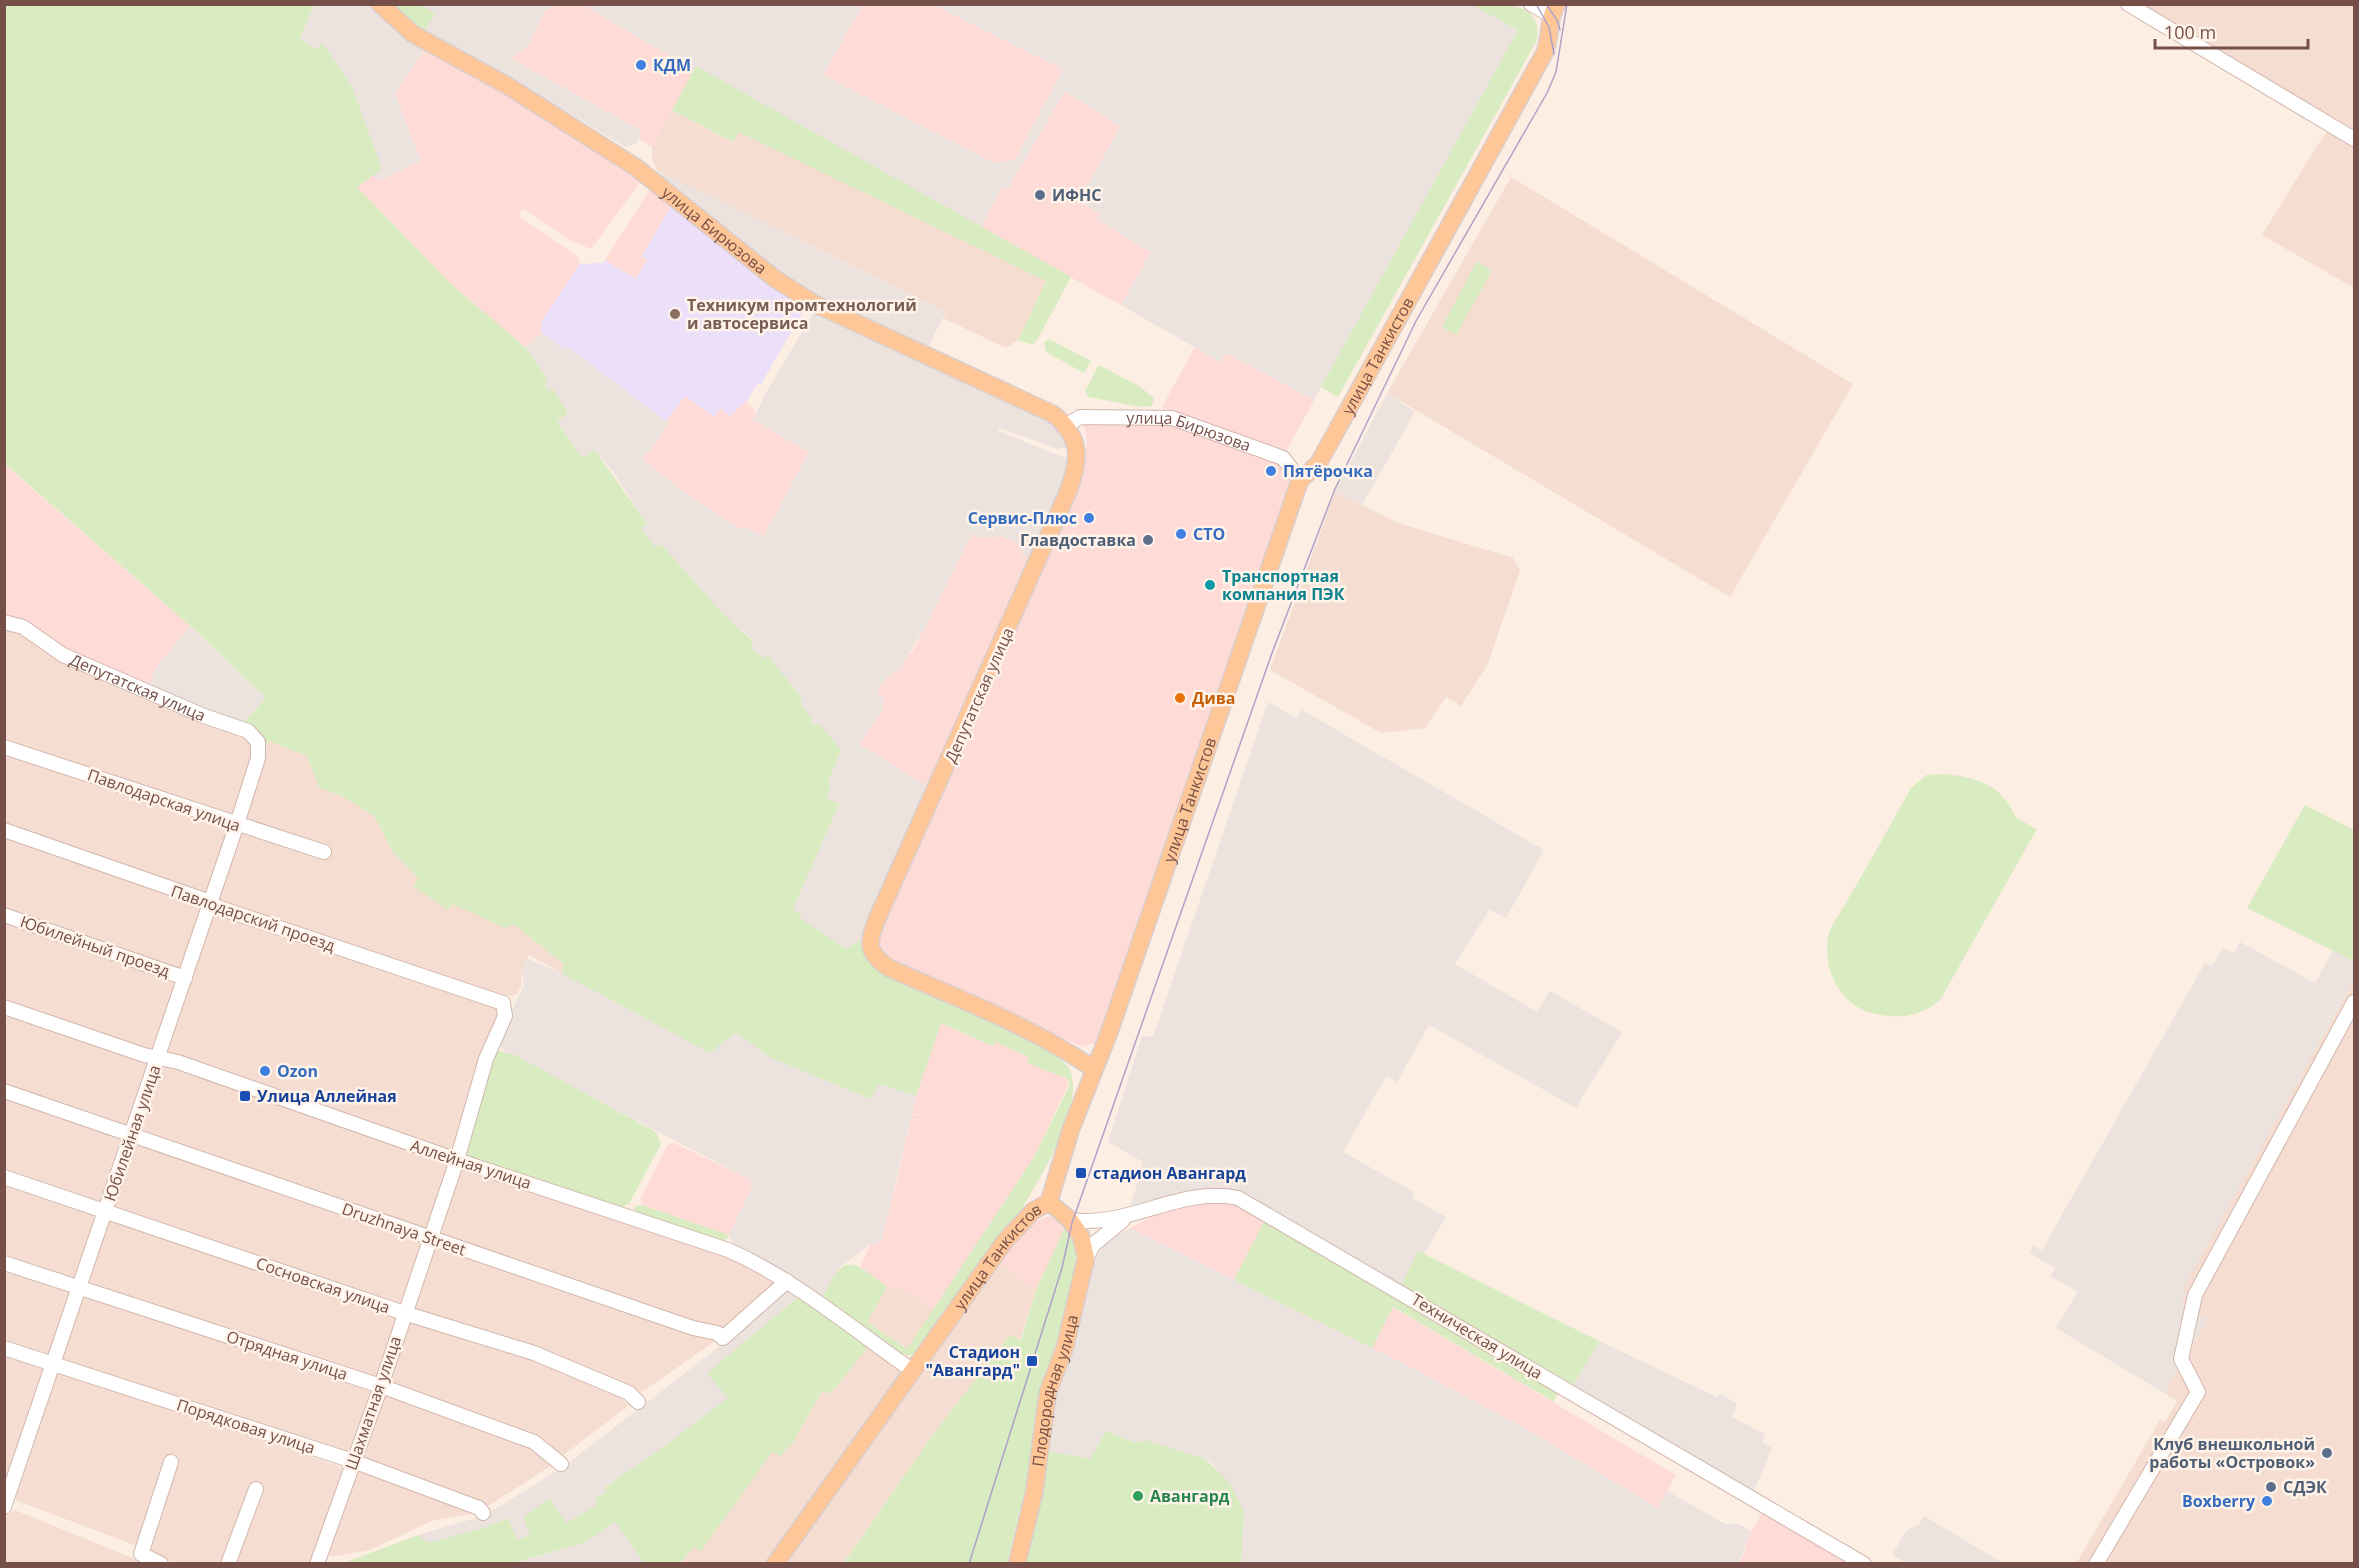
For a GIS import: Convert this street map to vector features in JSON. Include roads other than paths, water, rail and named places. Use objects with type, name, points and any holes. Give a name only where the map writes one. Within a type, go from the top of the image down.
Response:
[{"type":"main road","name":"улица Бирюзова","points":[[380,4],[413,34],[508,86],[637,168],[774,278],[813,303],[1053,414],[1067,425]]},
{"type":"main road","name":"улица Танкистов","points":[[775,1563],[1005,1241],[1033,1210],[1049,1202],[1300,480],[1318,464],[1334,437],[1545,52],[1551,37],[1555,7]]},
{"type":"main road","name":"Депутатская улица","points":[[1067,425],[1074,438],[1076,453],[1073,480],[1043,553],[871,933],[872,952],[876,959],[889,968],[1033,1032],[1062,1047],[1094,1069]]},
{"type":"main road","points":[[1049,1202],[1070,1220],[1081,1236],[1086,1258]]},
{"type":"main road","name":"Плодородная улица","points":[[1017,1563],[1034,1493],[1048,1392],[1065,1347],[1086,1258]]},
{"type":"street","points":[[1531,4],[1555,7]]},
{"type":"street","points":[[2128,4],[2355,140]]},
{"type":"street","name":"улица Бирюзова","points":[[1067,425],[1080,417],[1172,418],[1283,458],[1300,480]]},
{"type":"street","name":"Депутатская улица","points":[[4,622],[23,627],[63,656],[204,716],[248,731],[258,742],[258,758]]},
{"type":"street","name":"Павлодарская улица","points":[[4,747],[324,852]]},
{"type":"street","name":"Юбилейная улица","points":[[6,1502],[159,1058],[258,758]]},
{"type":"street","name":"Павлодарский проезд","points":[[4,830],[210,904],[503,1003]]},
{"type":"street","name":"Юбилейный проезд","points":[[4,915],[185,978]]},
{"type":"street","points":[[2096,1563],[2198,1392],[2181,1359],[2195,1295],[2355,1002]]},
{"type":"street","name":"Шахматная улица","points":[[317,1563],[381,1386],[457,1160],[486,1059],[505,1016],[503,1003]]},
{"type":"street","name":"Аллейная улица","points":[[4,1007],[159,1058],[178,1062],[457,1160],[728,1250],[787,1281],[913,1371]]},
{"type":"street","name":"Druzhnaya Street","points":[[4,1091],[693,1328],[717,1333],[723,1338],[787,1281]]},
{"type":"street","name":"Сосновская улица","points":[[4,1177],[404,1313],[534,1353],[629,1393],[638,1402]]},
{"type":"street","name":"Техническая улица","points":[[1070,1220],[1090,1223],[1130,1216],[1206,1195],[1238,1198],[1256,1206],[1864,1563]]},
{"type":"street","points":[[1086,1258],[1094,1244],[1130,1216]]},
{"type":"street","name":"Отрядная улица","points":[[4,1263],[381,1386],[534,1442],[561,1464]]},
{"type":"street","name":"Порядковая улица","points":[[4,1348],[353,1461],[479,1508],[483,1513]]},
{"type":"street","points":[[161,1563],[141,1554],[171,1462]]},
{"type":"street","points":[[228,1563],[256,1489]]},
{"type":"tram line","points":[[1536,4],[1549,27],[1554,54]]},
{"type":"tram line","points":[[1546,4],[1557,20],[1560,30]]},
{"type":"tram line","points":[[969,1564],[1062,1268],[1072,1223],[1272,653],[1335,489],[1416,321],[1547,93],[1556,72],[1567,4]]},
{"type":"place","name":"КДМ","points":[[641,65]]},
{"type":"place","name":"ИФНС","points":[[1040,195]]},
{"type":"place","name":"Техникум промтехнологий и автосервиса","points":[[675,314]]},
{"type":"place","name":"Пятёрочка","points":[[1271,471]]},
{"type":"place","name":"Сервис-Плюс","points":[[1089,518]]},
{"type":"place","name":"СТО","points":[[1181,534]]},
{"type":"place","name":"Главдоставка","points":[[1148,540]]},
{"type":"place","name":"Транспортная компания ПЭК","points":[[1210,585]]},
{"type":"place","name":"Дива","points":[[1180,698]]},
{"type":"place","name":"Ozon","points":[[265,1071]]},
{"type":"place","name":"Улица Аллейная","points":[[245,1096]]},
{"type":"place","name":"стадион Авангард","points":[[1081,1173]]},
{"type":"place","name":"Стадион \"Авангард\"","points":[[1032,1361]]},
{"type":"place","name":"Клуб внешкольной работы «Островок»","points":[[2327,1453]]},
{"type":"place","name":"СДЭК","points":[[2271,1487]]},
{"type":"place","name":"Авангард","points":[[1138,1496]]},
{"type":"place","name":"Boxberry","points":[[2267,1501]]}]
